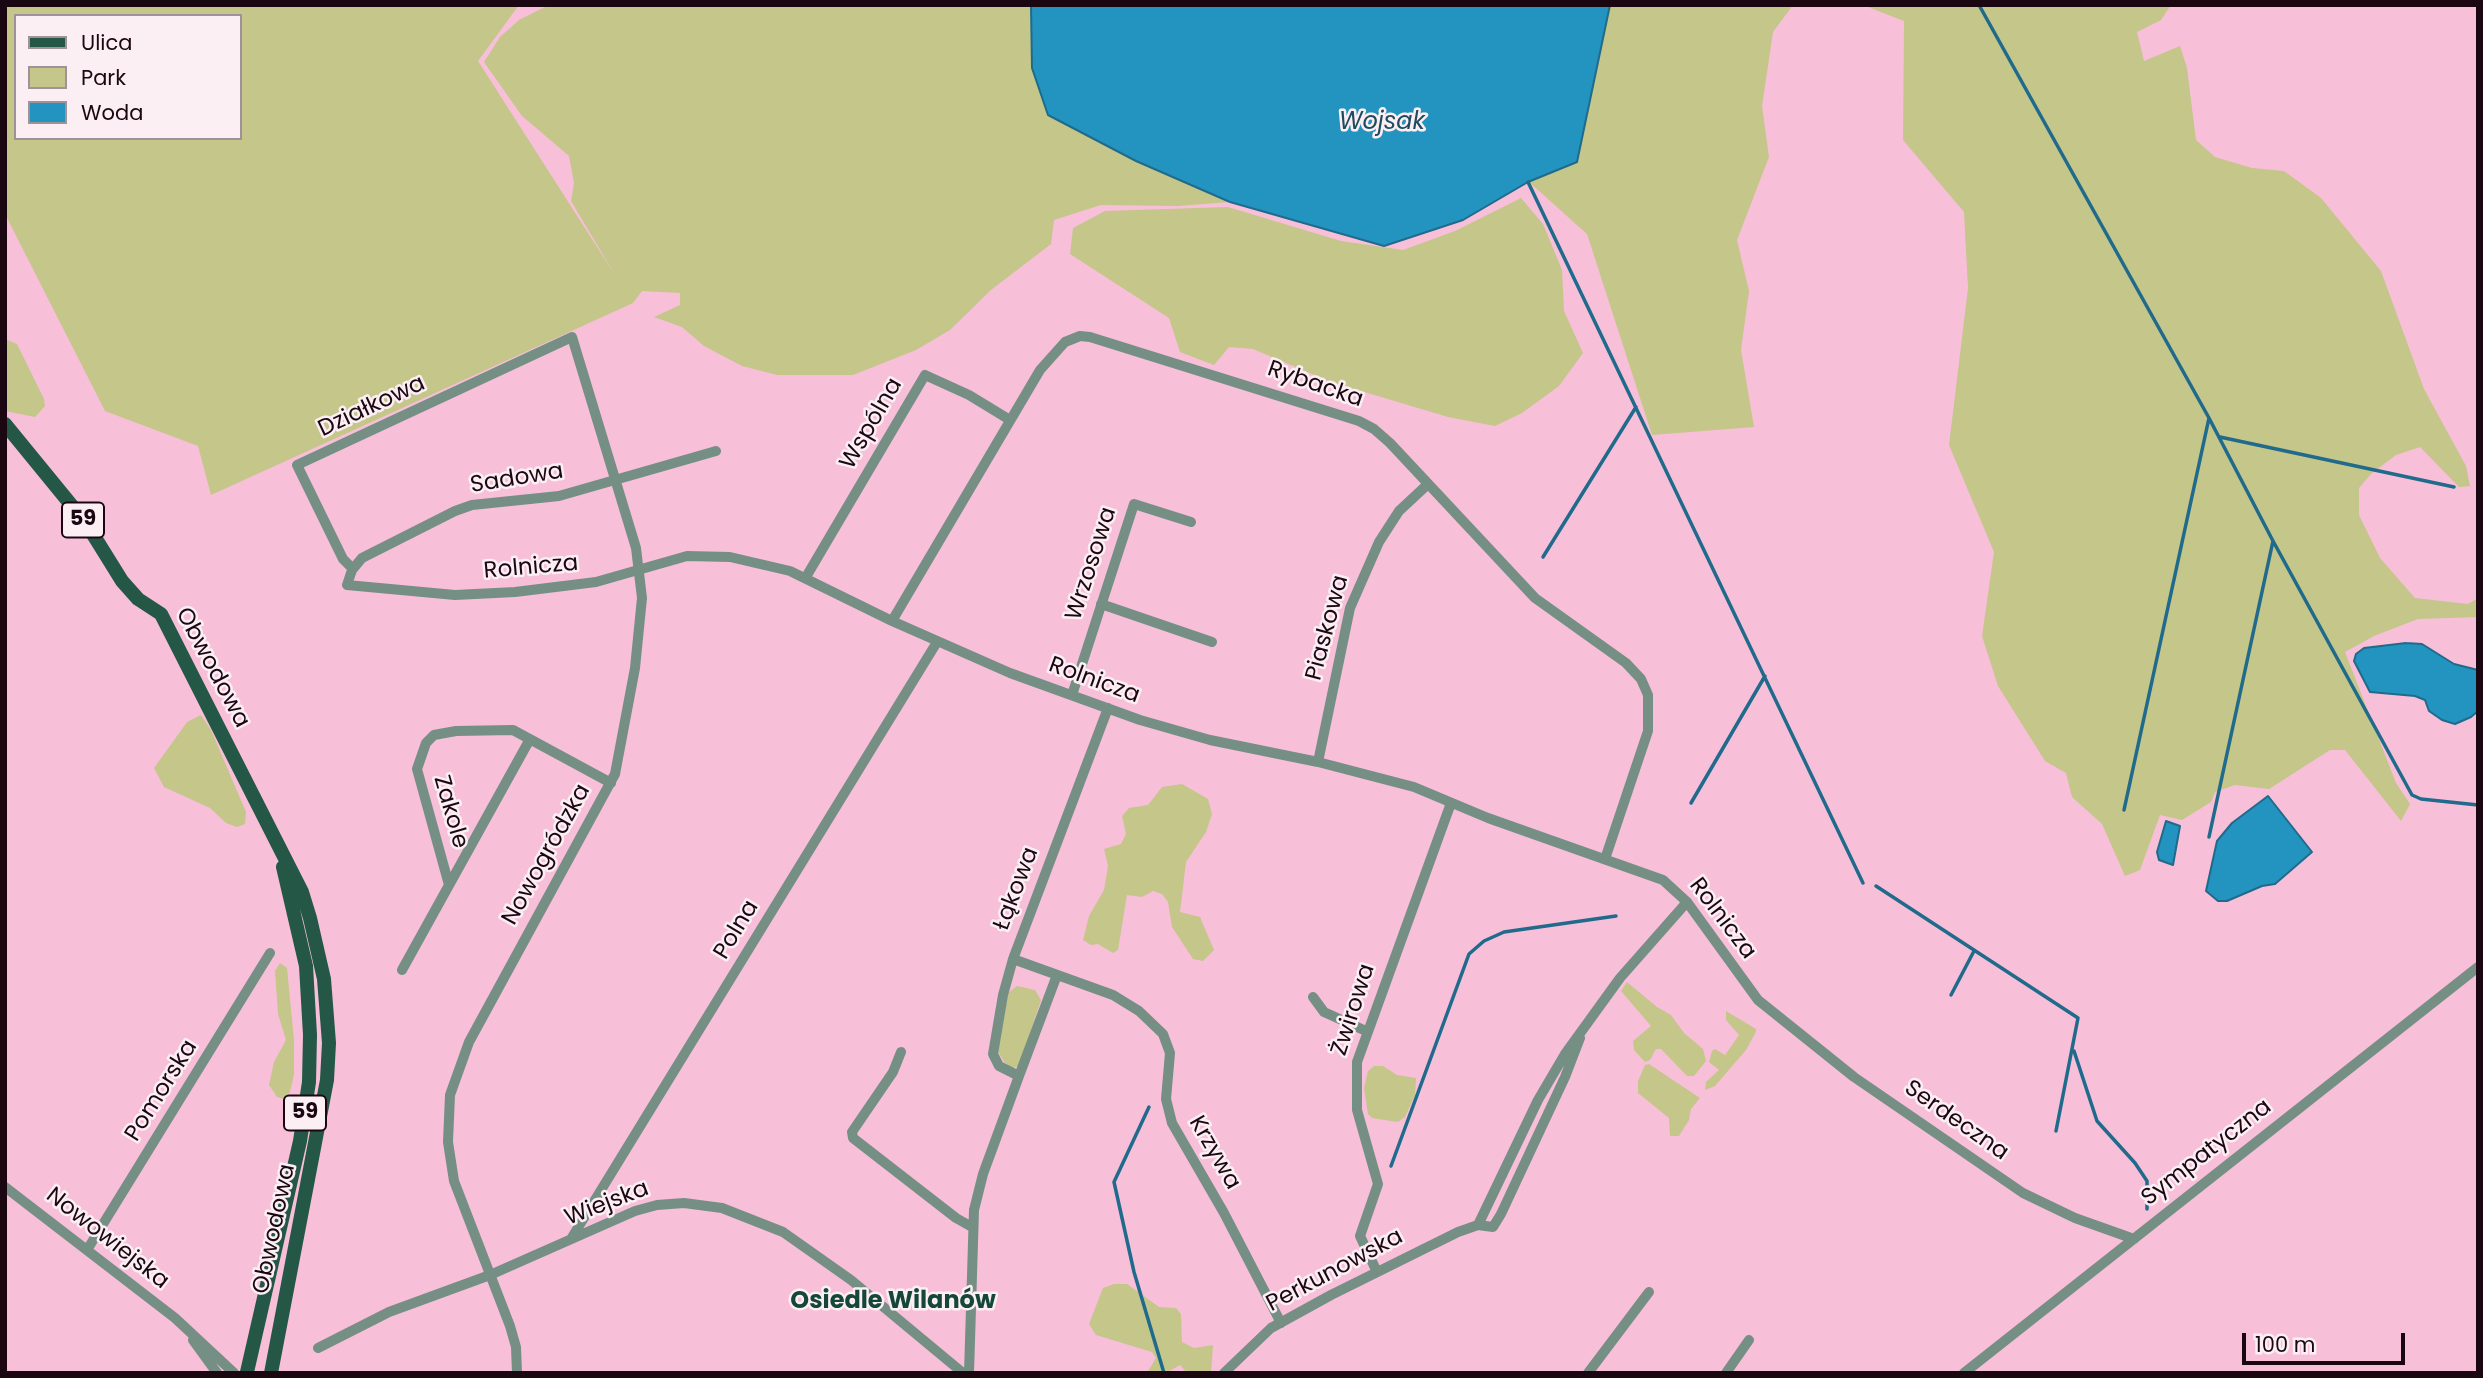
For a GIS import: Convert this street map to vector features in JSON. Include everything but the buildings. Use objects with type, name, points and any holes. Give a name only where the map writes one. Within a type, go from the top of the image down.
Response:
[{"type":"main road","name":"Obwodowa","points":[[5,424],[86,523],[122,581],[138,599],[161,614],[279,852],[302,892],[317,945],[324,979],[329,1043],[327,1080],[271,1373]]},
{"type":"main road","name":"Obwodowa","points":[[260,1373],[246,1372],[300,1141],[309,1082],[310,1035],[306,966],[279,852]]},
{"type":"street","name":"Nowogródzka","points":[[520,1372],[516,1347],[460,1198],[451,1166],[447,1112],[453,1081],[468,1042],[611,783],[619,762],[635,668],[642,598],[641,568],[572,337]]},
{"type":"street","name":"Działkowa","points":[[353,569],[343,559],[297,466],[572,337]]},
{"type":"street","name":"Rybacka","points":[[891,621],[1054,351],[1072,339],[1090,337],[1359,421],[1374,429],[1535,597],[1626,663],[1641,679],[1648,695],[1648,731],[1605,859]]},
{"type":"street","name":"Wspólna","points":[[806,578],[925,375],[969,395],[1010,420]]},
{"type":"street","name":"Sadowa","points":[[353,569],[362,558],[455,511],[472,506],[559,496],[716,451]]},
{"type":"street","name":"Piaskowa","points":[[1318,762],[1350,608],[1379,542],[1399,511],[1428,484]]},
{"type":"street","name":"Wrzosowa","points":[[1072,695],[1134,504],[1191,522]]},
{"type":"street","name":"Rolnicza","points":[[353,569],[347,585],[454,595],[577,586],[687,556],[720,556],[774,566],[806,578],[937,642],[1108,708],[1200,738],[1385,778],[1663,880],[1687,902],[1745,983],[1770,1011]]},
{"type":"street","points":[[1101,604],[1212,642]]},
{"type":"street","name":"Polna","points":[[570,1239],[937,642]]},
{"type":"street","name":"Łąkowa","points":[[1019,1076],[999,1066],[993,1054],[1013,959],[1108,708]]},
{"type":"street","name":"Zakole","points":[[449,885],[417,769],[426,743],[440,733],[500,728],[513,730],[611,783]]},
{"type":"street","points":[[402,970],[530,739]]},
{"type":"street","name":"Żwirowa","points":[[1377,1272],[1360,1237],[1378,1184],[1357,1110],[1357,1062],[1366,1031],[1451,803]]},
{"type":"street","name":"Perkunowska","points":[[1224,1373],[1261,1335],[1281,1323],[1377,1272],[1478,1225],[1493,1227],[1502,1214],[1580,1038],[1620,978],[1687,902]]},
{"type":"street","name":"Pomorska","points":[[87,1250],[270,953]]},
{"type":"street","name":"Krzywa","points":[[1013,959],[1124,1001],[1163,1034],[1170,1054],[1166,1099],[1172,1124],[1224,1213],[1281,1323]]},
{"type":"street","name":"Sympatyczna","points":[[1964,1373],[2478,967]]},
{"type":"street","points":[[969,1373],[972,1227],[983,1174],[1057,975]]},
{"type":"street","points":[[1313,997],[1324,1012],[1366,1031]]},
{"type":"street","name":"Serdeczna","points":[[1770,1011],[1854,1077],[2023,1193],[2075,1218],[2134,1239]]},
{"type":"street","points":[[901,1052],[893,1072],[852,1132],[853,1139],[956,1218],[972,1227]]},
{"type":"street","name":"Nowowiejska","points":[[5,1187],[183,1326],[234,1373]]},
{"type":"street","name":"Wiejska","points":[[318,1348],[389,1312],[490,1275],[570,1239],[657,1205],[701,1204],[745,1215],[783,1232],[827,1262],[963,1373]]},
{"type":"street","points":[[1588,1373],[1649,1292]]},
{"type":"street","name":"Nowowiejska","points":[[183,1326],[217,1373]]},
{"type":"street","points":[[1726,1373],[1749,1340]]},
{"type":"green space","points":[[5,5],[519,5],[478,61],[615,275],[571,201],[574,183],[569,156],[522,116],[484,62],[500,37],[519,20],[549,5],[1031,5],[1032,68],[1136,161],[1230,202],[1178,206],[1101,205],[1054,220],[1051,244],[991,290],[950,330],[916,350],[853,375],[777,375],[742,366],[704,346],[682,327],[654,317],[680,305],[680,293],[642,291],[633,303],[211,495],[198,446],[105,411],[5,214]]},
{"type":"green space","points":[[1610,5],[1793,5],[1773,32],[1762,106],[1769,157],[1737,240],[1749,291],[1741,350],[1754,427],[1652,435],[1587,234],[1529,182],[1577,162]]},
{"type":"green space","points":[[1830,5],[2171,5],[2161,20],[2137,32],[2144,61],[2180,46],[2187,68],[2196,140],[2215,157],[2252,168],[2284,171],[2321,198],[2381,271],[2424,389],[2466,466],[2470,486],[2459,487],[2420,447],[2396,455],[2371,474],[2359,488],[2359,515],[2380,558],[2415,598],[2468,604],[2478,598],[2478,617],[2418,619],[2374,636],[2345,652],[2396,783],[2410,804],[2401,821],[2345,750],[2330,750],[2269,789],[2235,785],[2215,792],[2211,802],[2182,820],[2160,815],[2140,870],[2125,876],[2102,824],[2072,797],[2066,773],[2045,761],[1998,686],[1982,636],[1994,552],[1949,445],[1968,288],[1964,212],[1903,140],[1904,21],[1868,7]]},
{"type":"green space","points":[[1521,198],[1543,224],[1562,270],[1564,311],[1583,353],[1559,386],[1522,413],[1495,426],[1448,417],[1331,382],[1253,349],[1229,347],[1214,365],[1180,352],[1169,318],[1070,254],[1073,228],[1105,211],[1228,207],[1341,241],[1403,250],[1455,231]]},
{"type":"green space","points":[[5,339],[17,344],[44,399],[45,406],[35,417],[5,411]]},
{"type":"green space","points":[[201,715],[211,730],[246,812],[245,824],[237,827],[226,823],[210,808],[164,787],[154,768],[187,722]]},
{"type":"green space","points":[[1182,784],[1208,799],[1212,814],[1206,832],[1186,862],[1180,912],[1200,917],[1214,950],[1203,961],[1193,959],[1172,927],[1168,902],[1162,894],[1153,891],[1142,897],[1127,895],[1118,950],[1113,953],[1098,944],[1091,945],[1083,940],[1089,916],[1104,890],[1108,866],[1104,849],[1121,844],[1126,834],[1122,816],[1129,808],[1148,805],[1162,787]]},
{"type":"green space","points":[[280,963],[287,968],[294,1040],[294,1074],[290,1092],[284,1099],[277,1097],[269,1085],[274,1062],[286,1040],[278,1014],[275,971]]},
{"type":"green space","points":[[1627,982],[1671,1015],[1684,1033],[1703,1049],[1706,1061],[1694,1076],[1687,1076],[1661,1049],[1656,1049],[1650,1060],[1645,1062],[1634,1050],[1633,1041],[1651,1026],[1621,991]]},
{"type":"green space","points":[[1017,986],[1035,990],[1041,1000],[1019,1066],[1013,1068],[1005,1063],[997,1050],[1008,993]]},
{"type":"green space","points":[[1726,1011],[1756,1029],[1756,1032],[1746,1050],[1715,1086],[1705,1090],[1706,1082],[1719,1070],[1709,1062],[1712,1051],[1715,1049],[1725,1055],[1739,1035],[1726,1020]]},
{"type":"green space","points":[[1649,1064],[1700,1098],[1691,1109],[1689,1120],[1679,1136],[1670,1136],[1669,1118],[1638,1093],[1638,1081],[1645,1065]]},
{"type":"green space","points":[[1374,1066],[1383,1066],[1397,1075],[1416,1078],[1415,1095],[1405,1117],[1398,1122],[1372,1118],[1368,1114],[1364,1088],[1368,1071]]},
{"type":"green space","points":[[1114,1284],[1127,1284],[1159,1307],[1176,1308],[1181,1314],[1182,1342],[1194,1348],[1213,1345],[1211,1373],[1187,1373],[1180,1365],[1166,1373],[1147,1373],[1156,1358],[1152,1352],[1096,1335],[1089,1324],[1103,1288]]},
{"type":"water","name":"Wojsak","points":[[1031,5],[1610,5],[1577,162],[1528,182],[1463,220],[1384,246],[1230,202],[1136,161],[1048,115],[1032,68]]},
{"type":"water","points":[[2422,644],[2454,664],[2478,670],[2478,711],[2455,724],[2442,720],[2429,711],[2425,700],[2415,696],[2370,692],[2354,661],[2356,654],[2364,648]]},
{"type":"water","points":[[2268,796],[2312,852],[2275,884],[2262,886],[2227,901],[2218,901],[2206,891],[2217,841],[2232,823]]},
{"type":"water","points":[[2166,821],[2180,826],[2173,865],[2159,860],[2157,852]]},
{"type":"waterway","points":[[1979,5],[2209,418],[2412,795],[2421,799],[2478,805]]},
{"type":"waterway","points":[[1528,182],[1863,883]]},
{"type":"waterway","points":[[1543,557],[1636,407]]},
{"type":"waterway","points":[[2124,810],[2209,418]]},
{"type":"waterway","points":[[2220,437],[2454,487]]},
{"type":"waterway","points":[[2209,837],[2273,541]]},
{"type":"waterway","points":[[1691,803],[1765,676]]},
{"type":"waterway","points":[[1876,886],[2078,1018],[2056,1131]]},
{"type":"waterway","points":[[1391,1166],[1469,954],[1484,941],[1504,932],[1616,916]]},
{"type":"waterway","points":[[1951,995],[1974,951]]},
{"type":"waterway","points":[[2074,1051],[2097,1121],[2135,1163],[2147,1181],[2147,1209]]},
{"type":"waterway","points":[[1149,1107],[1114,1182],[1134,1272],[1164,1373]]},
{"type":"district","name":"Osiedle Wilanów","points":[[893,1302]]}]
